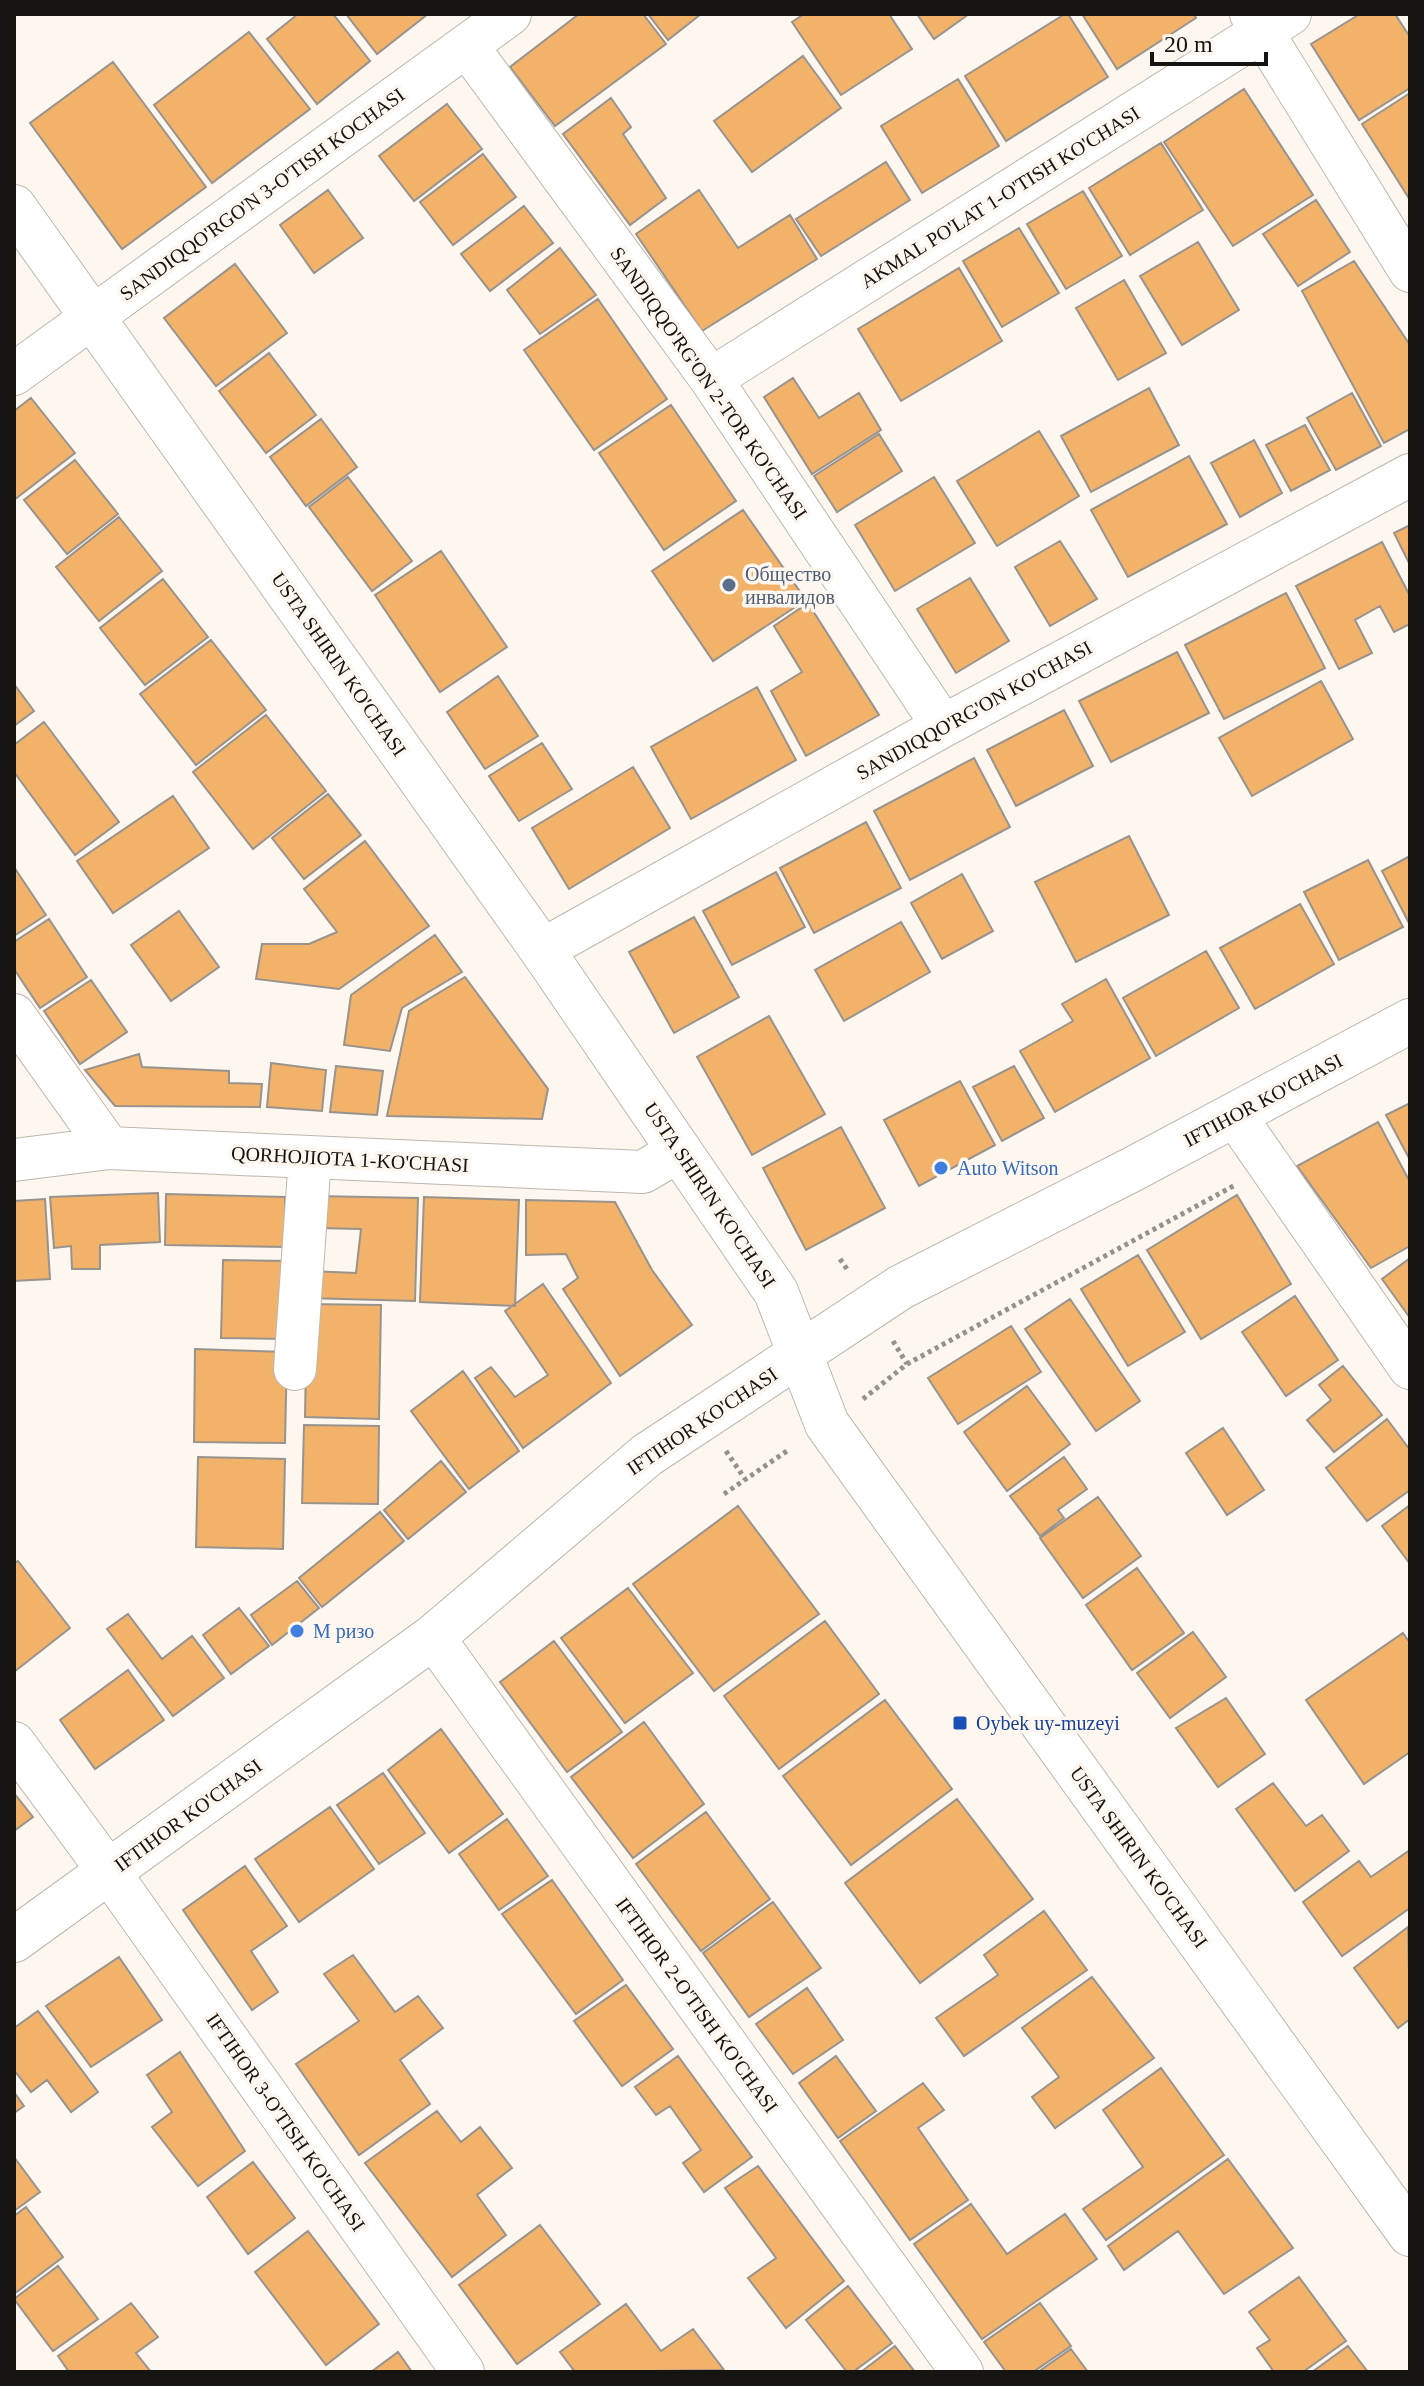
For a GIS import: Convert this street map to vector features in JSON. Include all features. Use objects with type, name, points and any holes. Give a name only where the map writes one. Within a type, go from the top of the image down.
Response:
[{"type":"main road","name":"USTA SHIRIN KO'CHASI","points":[[14,207],[542,950],[776,1292],[827,1424],[1410,2234]]},
{"type":"main road","name":"IFTIHOR KO'CHASI","points":[[14,1940],[433,1637],[647,1455],[901,1287],[1235,1116],[1410,1021]]},
{"type":"street","name":"SANDIQQO'RGO'N 3-O'TISH KOCHASI","points":[[14,374],[510,14]]},
{"type":"street","points":[[1268,20],[1410,271]]},
{"type":"street","name":"AKMAL PO'LAT 1-O'TISH KO'CHASI","points":[[711,379],[1268,20]]},
{"type":"street","name":"SANDIQQO'RG'ON 2-TOR KO'CHASI","points":[[467,46],[711,379],[943,726]]},
{"type":"street","name":"SANDIQQO'RG'ON KO'CHASI","points":[[542,950],[943,726],[1410,475]]},
{"type":"street","points":[[14,1015],[109,1148]]},
{"type":"street","points":[[1235,1116],[1410,1368]]},
{"type":"street","name":"QORHOJIOTA 1-KO'CHASI","points":[[14,1160],[109,1148],[643,1172],[680,1150]]},
{"type":"street","points":[[295,1369],[310,1157]]},
{"type":"street","name":"IFTIHOR 2-O'TISH KO'CHASI","points":[[433,1637],[962,2372]]},
{"type":"street","name":"IFTIHOR 3-O'TISH KO'CHASI","points":[[14,1743],[463,2372]]},
{"type":"path","points":[[863,1399],[907,1364],[1270,1166]]},
{"type":"path","points":[[893,1341],[907,1364]]},
{"type":"path","points":[[723,1447],[745,1480]]},
{"type":"path","points":[[724,1494],[787,1451]]},
{"type":"building","points":[[298,14],[333,14],[370,61],[317,104],[267,39]]},
{"type":"building","points":[[346,14],[428,14],[377,54]]},
{"type":"building","points":[[579,14],[643,14],[666,44],[555,126],[510,67]]},
{"type":"building","points":[[648,14],[701,14],[668,40]]},
{"type":"building","points":[[804,14],[889,14],[912,49],[841,95],[792,22]]},
{"type":"building","points":[[917,14],[969,14],[934,39]]},
{"type":"building","points":[[1068,14],[1108,77],[1006,141],[965,76]]},
{"type":"building","points":[[1082,14],[1194,14],[1196,18],[1117,69]]},
{"type":"building","points":[[1360,14],[1395,14],[1410,37],[1410,88],[1359,120],[1311,44]]},
{"type":"building","points":[[249,32],[310,109],[212,183],[154,105]]},
{"type":"building","points":[[803,56],[841,108],[752,172],[714,121]]},
{"type":"building","points":[[113,62],[206,187],[122,249],[30,123]]},
{"type":"building","points":[[958,79],[999,146],[922,193],[881,126]]},
{"type":"building","points":[[1244,89],[1313,195],[1233,246],[1164,142]]},
{"type":"building","points":[[1410,93],[1410,200],[1362,124]]},
{"type":"building","points":[[611,98],[631,127],[623,134],[666,198],[630,225],[563,134]]},
{"type":"building","points":[[447,104],[482,149],[414,201],[379,156]]},
{"type":"building","points":[[1161,143],[1203,210],[1130,255],[1089,188]]},
{"type":"building","points":[[483,154],[516,197],[453,245],[420,202]]},
{"type":"building","points":[[886,162],[910,200],[821,256],[796,219]]},
{"type":"building","points":[[328,190],[363,238],[314,273],[280,225]]},
{"type":"building","points":[[699,190],[738,248],[790,215],[817,259],[702,331],[636,234]]},
{"type":"building","points":[[1083,191],[1122,256],[1066,289],[1027,224]]},
{"type":"building","points":[[1316,200],[1350,252],[1298,286],[1263,234]]},
{"type":"building","points":[[524,206],[553,243],[490,291],[461,254]]},
{"type":"building","points":[[1019,228],[1059,293],[1002,327],[963,261]]},
{"type":"building","points":[[1198,242],[1239,310],[1182,345],[1140,276]]},
{"type":"building","points":[[560,248],[596,295],[540,334],[507,290]]},
{"type":"building","points":[[1354,261],[1410,345],[1410,429],[1384,443],[1302,291]]},
{"type":"building","points":[[235,264],[287,333],[216,386],[164,318]]},
{"type":"building","points":[[959,268],[1002,341],[901,401],[858,329]]},
{"type":"building","points":[[1124,280],[1166,353],[1118,380],[1076,308]]},
{"type":"building","points":[[598,299],[667,399],[594,450],[524,350]]},
{"type":"building","points":[[269,353],[316,415],[266,453],[219,391]]},
{"type":"building","points":[[793,378],[819,418],[859,393],[881,430],[812,474],[764,397]]},
{"type":"building","points":[[1149,388],[1179,445],[1091,492],[1061,436]]},
{"type":"building","points":[[1352,393],[1381,446],[1336,470],[1307,418]]},
{"type":"building","points":[[31,398],[75,453],[14,500],[14,411]]},
{"type":"building","points":[[671,405],[736,501],[664,550],[599,453]]},
{"type":"building","points":[[321,419],[357,467],[306,506],[270,457]]},
{"type":"building","points":[[1305,425],[1330,470],[1291,491],[1266,445]]},
{"type":"building","points":[[1039,431],[1079,496],[997,546],[957,481]]},
{"type":"building","points":[[879,434],[902,471],[837,512],[814,476]]},
{"type":"building","points":[[1254,440],[1282,493],[1240,517],[1211,463]]},
{"type":"building","points":[[1189,456],[1227,524],[1128,577],[1091,510]]},
{"type":"building","points":[[75,460],[118,514],[67,554],[24,500]]},
{"type":"building","points":[[348,477],[412,561],[372,591],[309,507]]},
{"type":"building","points":[[934,477],[975,543],[895,591],[855,525]]},
{"type":"building","name":"Общество инвалидов","points":[[743,510],[806,600],[713,661],[652,571]]},
{"type":"building","points":[[119,517],[162,571],[99,621],[56,567]]},
{"type":"building","points":[[1410,525],[1410,565],[1394,533]]},
{"type":"building","points":[[1060,541],[1097,599],[1050,626],[1015,567]]},
{"type":"building","points":[[1382,542],[1410,596],[1410,624],[1394,632],[1380,606],[1355,620],[1372,653],[1339,669],[1296,586]]},
{"type":"building","points":[[441,551],[507,647],[440,692],[375,595]]},
{"type":"building","points":[[970,578],[1009,641],[956,673],[917,609]]},
{"type":"building","points":[[163,579],[208,637],[145,685],[100,628]]},
{"type":"building","points":[[1286,593],[1325,668],[1224,719],[1185,645]]},
{"type":"building","points":[[808,603],[879,715],[806,756],[771,691],[802,672],[774,626]]},
{"type":"building","points":[[211,640],[266,710],[196,765],[140,694]]},
{"type":"building","points":[[1177,652],[1209,713],[1111,762],[1079,701]]},
{"type":"building","points":[[498,676],[538,736],[485,769],[447,712]]},
{"type":"building","points":[[1321,681],[1353,739],[1252,796],[1219,738]]},
{"type":"building","points":[[14,684],[34,711],[14,726]]},
{"type":"building","points":[[757,687],[796,760],[691,819],[651,747]]},
{"type":"building","points":[[1064,710],[1093,766],[1016,806],[987,750]]},
{"type":"building","points":[[266,715],[326,791],[253,849],[193,772]]},
{"type":"building","points":[[44,722],[119,822],[75,855],[14,772],[14,745]]},
{"type":"building","points":[[542,743],[572,789],[519,821],[489,776]]},
{"type":"building","points":[[974,758],[1010,827],[910,880],[874,811]]},
{"type":"building","points":[[633,767],[670,828],[569,889],[532,828]]},
{"type":"building","points":[[328,794],[361,835],[304,879],[272,838]]},
{"type":"building","points":[[173,796],[209,848],[113,913],[77,861]]},
{"type":"building","points":[[866,822],[901,888],[814,933],[780,868]]},
{"type":"building","points":[[1129,836],[1169,915],[1076,962],[1035,882]]},
{"type":"building","points":[[365,841],[429,926],[339,989],[256,979],[262,944],[309,944],[337,932],[304,889]]},
{"type":"building","points":[[1410,856],[1410,925],[1382,871]]},
{"type":"building","points":[[1368,860],[1403,927],[1339,960],[1304,892]]},
{"type":"building","points":[[14,867],[46,915],[14,936]]},
{"type":"building","points":[[776,872],[805,927],[732,965],[703,911]]},
{"type":"building","points":[[962,874],[993,931],[942,959],[911,903]]},
{"type":"building","points":[[1300,904],[1334,964],[1255,1009],[1220,948]]},
{"type":"building","points":[[179,911],[219,967],[171,1001],[131,945]]},
{"type":"building","points":[[694,917],[739,997],[674,1033],[629,952]]},
{"type":"building","points":[[49,919],[87,977],[40,1008],[14,969],[14,942]]},
{"type":"building","points":[[901,922],[930,972],[844,1021],[815,970]]},
{"type":"building","points":[[435,935],[462,972],[402,1008],[390,1051],[344,1045],[351,995]]},
{"type":"building","points":[[1206,951],[1239,1008],[1156,1056],[1123,998]]},
{"type":"building","points":[[465,977],[548,1089],[542,1119],[387,1116],[409,1011]]},
{"type":"building","points":[[1106,979],[1150,1058],[1055,1112],[1020,1051],[1073,1021],[1062,1004]]},
{"type":"building","points":[[91,980],[127,1032],[80,1064],[44,1011]]},
{"type":"building","points":[[769,1016],[825,1114],[752,1155],[697,1057]]},
{"type":"building","points":[[139,1054],[142,1067],[229,1071],[229,1083],[262,1084],[260,1107],[115,1106],[85,1070]]},
{"type":"building","points":[[271,1063],[326,1070],[322,1111],[267,1107]]},
{"type":"building","points":[[336,1066],[383,1071],[377,1115],[330,1112]]},
{"type":"building","points":[[1014,1066],[1044,1118],[1002,1141],[973,1087]]},
{"type":"building","points":[[960,1081],[995,1145],[919,1186],[884,1120]]},
{"type":"building","points":[[1410,1103],[1410,1160],[1386,1115]]},
{"type":"building","points":[[1378,1122],[1410,1182],[1410,1246],[1371,1268],[1297,1166]]},
{"type":"building","points":[[841,1127],[885,1208],[806,1250],[763,1168]]},
{"type":"building","points":[[158,1193],[160,1242],[100,1245],[100,1269],[72,1269],[71,1246],[54,1248],[50,1197]]},
{"type":"building","points":[[166,1194],[285,1197],[285,1247],[165,1245]]},
{"type":"building","points":[[1237,1195],[1291,1284],[1201,1339],[1147,1250]]},
{"type":"building","points":[[315,1196],[418,1198],[415,1301],[307,1298],[309,1271],[356,1273],[361,1229],[314,1228]]},
{"type":"building","points":[[424,1197],[519,1200],[515,1306],[420,1302]]},
{"type":"building","points":[[45,1199],[50,1279],[14,1281],[14,1201]]},
{"type":"building","points":[[526,1200],[615,1202],[652,1270],[692,1325],[620,1376],[563,1289],[578,1278],[566,1254],[526,1255]]},
{"type":"building","points":[[1138,1255],[1185,1332],[1128,1366],[1081,1289]]},
{"type":"building","points":[[1410,1258],[1410,1318],[1382,1279]]},
{"type":"building","points":[[223,1260],[288,1261],[287,1339],[221,1338]]},
{"type":"building","points":[[543,1284],[611,1383],[523,1448],[475,1378],[491,1367],[515,1397],[548,1375],[505,1311]]},
{"type":"building","points":[[1295,1296],[1338,1360],[1286,1396],[1242,1332]]},
{"type":"building","points":[[1070,1299],[1140,1401],[1096,1431],[1025,1329]]},
{"type":"building","points":[[307,1304],[381,1305],[379,1419],[305,1417]]},
{"type":"building","points":[[1011,1326],[1041,1372],[958,1424],[928,1378]]},
{"type":"building","points":[[195,1349],[287,1352],[285,1443],[194,1442]]},
{"type":"building","points":[[1343,1366],[1382,1415],[1334,1452],[1307,1420],[1331,1400],[1319,1385]]},
{"type":"building","points":[[463,1371],[519,1451],[469,1489],[411,1411]]},
{"type":"building","points":[[1027,1386],[1070,1444],[1007,1491],[964,1432]]},
{"type":"building","points":[[1387,1419],[1410,1450],[1410,1490],[1367,1521],[1326,1468]]},
{"type":"building","points":[[304,1425],[379,1426],[378,1504],[302,1503]]},
{"type":"building","points":[[1223,1428],[1264,1490],[1227,1515],[1186,1453]]},
{"type":"building","points":[[198,1457],[285,1459],[283,1549],[196,1547]]},
{"type":"building","points":[[1064,1457],[1087,1489],[1058,1510],[1064,1518],[1040,1536],[1010,1496]]},
{"type":"building","points":[[441,1461],[466,1492],[408,1539],[384,1510]]},
{"type":"building","points":[[1098,1497],[1141,1556],[1083,1598],[1040,1538]]},
{"type":"building","points":[[1410,1505],[1410,1564],[1382,1526]]},
{"type":"building","points":[[738,1506],[819,1614],[714,1691],[633,1584]]},
{"type":"building","points":[[380,1512],[404,1541],[322,1607],[299,1578]]},
{"type":"building","points":[[18,1561],[70,1628],[14,1672],[14,1563]]},
{"type":"building","points":[[1137,1568],[1184,1633],[1132,1670],[1086,1605]]},
{"type":"building","points":[[297,1581],[319,1608],[272,1645],[251,1615]]},
{"type":"building","points":[[628,1588],[693,1673],[625,1723],[561,1638]]},
{"type":"building","points":[[239,1608],[269,1646],[231,1674],[203,1635]]},
{"type":"building","points":[[128,1614],[162,1659],[192,1636],[224,1678],[173,1716],[107,1629]]},
{"type":"building","points":[[825,1621],[879,1694],[779,1769],[724,1696]]},
{"type":"building","points":[[1193,1632],[1226,1677],[1170,1718],[1137,1673]]},
{"type":"building","points":[[1403,1633],[1410,1643],[1410,1752],[1364,1784],[1306,1700]]},
{"type":"building","points":[[554,1641],[622,1732],[567,1772],[500,1682]]},
{"type":"building","points":[[128,1670],[164,1720],[95,1769],[60,1720]]},
{"type":"building","points":[[1226,1698],[1265,1754],[1218,1787],[1176,1728]]},
{"type":"building","points":[[885,1700],[952,1789],[851,1865],[783,1776]]},
{"type":"building","points":[[644,1722],[704,1804],[633,1858],[571,1777]]},
{"type":"building","points":[[441,1729],[503,1814],[449,1853],[388,1770]]},
{"type":"building","points":[[383,1773],[425,1833],[379,1864],[337,1805]]},
{"type":"building","points":[[1273,1783],[1306,1826],[1322,1815],[1349,1851],[1295,1891],[1236,1809]]},
{"type":"building","points":[[14,1793],[33,1817],[14,1831]]},
{"type":"building","points":[[957,1799],[1033,1899],[920,1983],[845,1883]]},
{"type":"building","points":[[330,1807],[374,1869],[299,1922],[255,1859]]},
{"type":"building","points":[[706,1812],[770,1899],[701,1951],[636,1864]]},
{"type":"building","points":[[507,1819],[548,1876],[499,1910],[459,1854]]},
{"type":"building","points":[[1410,1850],[1410,1908],[1342,1956],[1303,1902],[1359,1861],[1371,1877]]},
{"type":"building","points":[[245,1866],[287,1926],[251,1951],[278,1992],[252,2010],[183,1910]]},
{"type":"building","points":[[552,1880],[623,1980],[576,2014],[502,1914]]},
{"type":"building","points":[[773,1902],[821,1968],[749,2017],[703,1953]]},
{"type":"building","points":[[1044,1911],[1087,1970],[964,2056],[936,2018],[998,1975],[984,1955]]},
{"type":"building","points":[[1408,1927],[1410,2019],[1398,2028],[1354,1968]]},
{"type":"building","points":[[353,1955],[395,2012],[418,1996],[443,2028],[400,2060],[430,2104],[359,2155],[296,2064],[359,2021],[324,1974]]},
{"type":"building","points":[[119,1957],[162,2020],[91,2067],[46,2006]]},
{"type":"building","points":[[1092,1977],[1154,2058],[1055,2128],[1032,2097],[1059,2077],[1022,2028]]},
{"type":"building","points":[[626,1985],[673,2049],[622,2086],[574,2021]]},
{"type":"building","points":[[807,1988],[843,2040],[793,2074],[756,2024]]},
{"type":"building","points":[[38,2011],[98,2092],[71,2112],[47,2080],[31,2092],[14,2070],[14,2028]]},
{"type":"building","points":[[180,2052],[245,2151],[198,2186],[152,2127],[172,2112],[147,2075]]},
{"type":"building","points":[[678,2056],[752,2157],[704,2192],[683,2163],[701,2150],[670,2106],[656,2115],[635,2087]]},
{"type":"building","points":[[836,2056],[876,2111],[838,2138],[799,2083]]},
{"type":"building","points":[[1161,2068],[1224,2155],[1106,2240],[1083,2209],[1143,2167],[1103,2110]]},
{"type":"building","points":[[923,2083],[944,2110],[918,2128],[968,2200],[910,2240],[840,2141]]},
{"type":"building","points":[[14,2092],[24,2106],[14,2113]]},
{"type":"building","points":[[437,2111],[461,2142],[480,2127],[512,2168],[477,2195],[506,2235],[452,2277],[365,2163]]},
{"type":"building","points":[[14,2157],[40,2192],[14,2211]]},
{"type":"building","points":[[1228,2159],[1293,2248],[1224,2294],[1178,2231],[1124,2270],[1108,2246]]},
{"type":"building","points":[[253,2162],[295,2218],[248,2254],[207,2197]]},
{"type":"building","points":[[758,2166],[844,2281],[786,2328],[748,2278],[776,2258],[725,2188]]},
{"type":"building","points":[[971,2204],[1007,2254],[1065,2214],[1097,2259],[982,2339],[914,2244]]},
{"type":"building","points":[[26,2207],[63,2257],[14,2294],[14,2216]]},
{"type":"building","points":[[540,2225],[600,2304],[517,2364],[459,2285]]},
{"type":"building","points":[[308,2231],[379,2324],[326,2365],[255,2272]]},
{"type":"building","points":[[58,2266],[98,2319],[53,2351],[14,2299]]},
{"type":"building","points":[[1299,2277],[1346,2341],[1303,2372],[1274,2372],[1257,2348],[1270,2340],[1249,2312]]},
{"type":"building","points":[[848,2286],[892,2343],[853,2372],[847,2372],[806,2320]]},
{"type":"building","points":[[131,2303],[158,2337],[136,2353],[151,2372],[69,2372],[58,2356]]},
{"type":"building","points":[[1040,2303],[1071,2346],[1033,2372],[1006,2372],[984,2342]]},
{"type":"building","points":[[626,2304],[661,2351],[693,2329],[724,2370],[575,2372],[560,2352]]},
{"type":"building","points":[[895,2346],[915,2372],[861,2372]]},
{"type":"building","points":[[1348,2346],[1368,2372],[1312,2372]]},
{"type":"building","points":[[1071,2349],[1088,2372],[1038,2372]]},
{"type":"building","points":[[398,2352],[412,2372],[371,2372]]},
{"type":"place","name":"Общество инвалидов","points":[[729,585]]},
{"type":"place","name":"Auto Witson","points":[[941,1168]]},
{"type":"place","name":"М ризо","points":[[297,1631]]},
{"type":"place","name":"Oybek uy-muzeyi","points":[[960,1723]]}]
